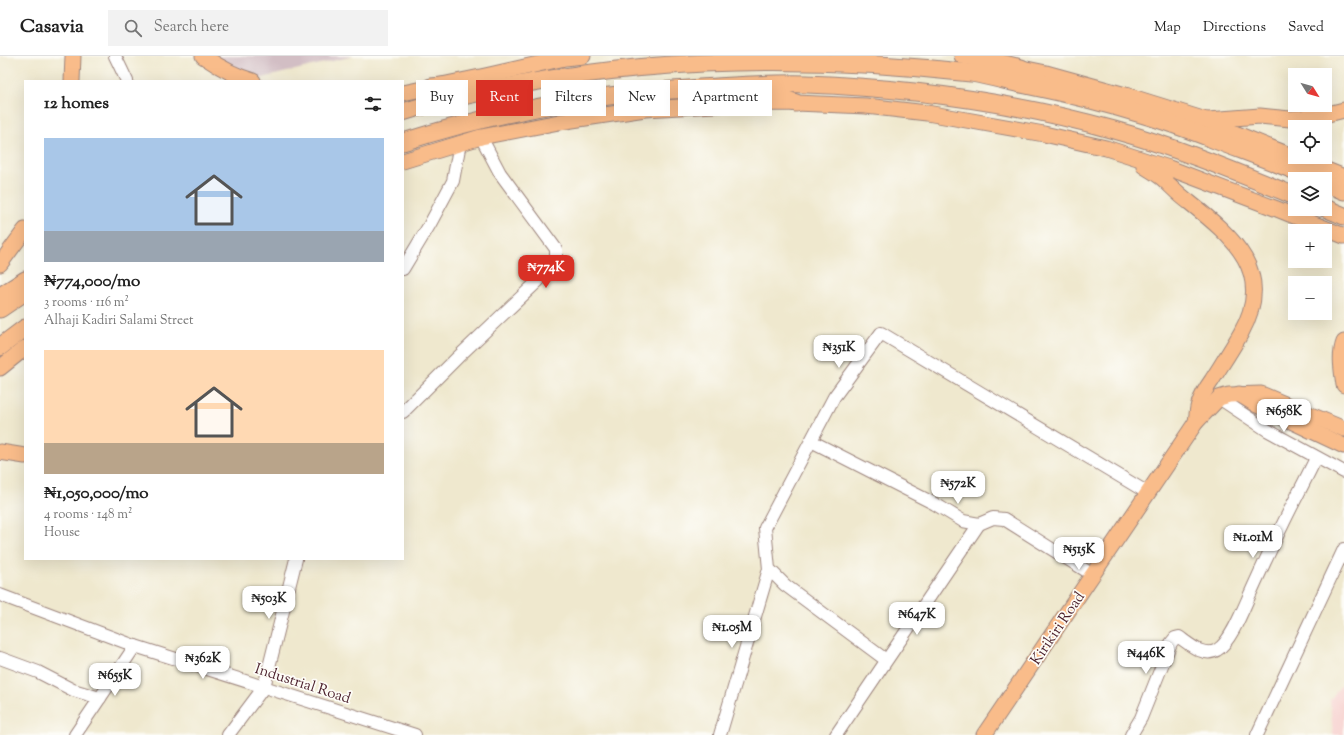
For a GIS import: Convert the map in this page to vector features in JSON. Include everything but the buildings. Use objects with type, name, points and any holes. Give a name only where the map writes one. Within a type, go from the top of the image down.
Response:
[{"type":"highway","points":[[522,80],[629,67],[752,59],[834,60],[877,63],[970,62],[1021,68],[1046,73]]},
{"type":"highway","points":[[970,62],[1051,90],[1146,115],[1298,172]]},
{"type":"highway","points":[[1021,68],[1051,90]]},
{"type":"highway","points":[[772,85],[804,84],[892,90],[960,97],[1036,111],[1115,130],[1150,141],[1288,193]]},
{"type":"highway","points":[[772,92],[804,84]]},
{"type":"highway","points":[[404,142],[449,127],[522,111],[572,102],[645,92],[678,90]]},
{"type":"highway","points":[[772,94],[796,103]]},
{"type":"highway","points":[[404,111],[416,104]]},
{"type":"highway","points":[[1332,186],[1344,190]]},
{"type":"highway","points":[[1332,211],[1344,216]]},
{"type":"highway","points":[[0,309],[24,293]]},
{"type":"highway","points":[[0,347],[24,329]]},
{"type":"main road","points":[[72,56],[72,80]]},
{"type":"main road","points":[[203,56],[240,77],[250,80]]},
{"type":"main road","points":[[497,80],[565,58],[583,56]]},
{"type":"main road","points":[[970,62],[1046,73],[1129,96],[1206,120],[1344,177]]},
{"type":"main road","points":[[404,93],[416,93]]},
{"type":"main road","points":[[772,103],[866,106],[927,113],[1044,134],[1128,154],[1277,209],[1344,236]]},
{"type":"main road","points":[[404,161],[481,137],[559,122],[645,109],[678,107]]},
{"type":"main road","points":[[1206,120],[1260,116],[1290,119],[1320,116],[1344,110]]},
{"type":"main road","points":[[1128,154],[1162,178],[1223,231],[1237,246],[1246,259],[1252,272],[1254,284],[1253,299],[1249,315],[1241,332],[1199,404],[1196,422]]},
{"type":"main road","points":[[0,264],[24,231]]},
{"type":"main road","points":[[0,295],[24,281]]},
{"type":"main road","points":[[1344,342],[1342,346],[1341,368],[1344,385]]},
{"type":"main road","points":[[0,368],[24,349]]},
{"type":"main road","points":[[1196,422],[1219,398],[1238,394],[1261,394],[1344,429]]},
{"type":"main road","points":[[1238,394],[1344,446]]},
{"type":"main road","name":"Kirikiri Road","points":[[984,735],[1196,422]]},
{"type":"main road","points":[[0,452],[24,456]]},
{"type":"street","points":[[115,56],[127,80]]},
{"type":"street","points":[[404,411],[537,282],[552,265],[556,257],[556,249],[500,173],[481,137]]},
{"type":"street","points":[[404,267],[430,224],[453,181],[460,143]]},
{"type":"street","points":[[720,735],[769,569],[765,528],[834,397],[881,333],[1148,493]]},
{"type":"street","points":[[1219,398],[1267,430],[1344,472]]},
{"type":"street","points":[[811,441],[935,504],[963,521],[978,524],[993,518],[1004,519],[1093,575]]},
{"type":"street","points":[[1131,735],[1141,718],[1171,643],[1175,638],[1179,636],[1191,646],[1202,651],[1209,652],[1217,650],[1226,641],[1316,458]]},
{"type":"street","points":[[836,735],[978,524]]},
{"type":"street","points":[[1257,735],[1344,549]]},
{"type":"street","points":[[228,735],[264,688],[296,560]]},
{"type":"street","points":[[769,569],[791,589],[886,660]]},
{"type":"street","name":"Industrial Road","points":[[0,596],[135,646],[264,688],[385,731],[415,735]]},
{"type":"street","points":[[75,735],[135,646]]},
{"type":"street","points":[[0,658],[38,672],[73,690],[100,698]]},
{"type":"shaded area","points":[[201,56],[353,56],[254,80],[248,80]]},
{"type":"shaded area","points":[[1344,681],[1344,735],[1333,735],[1330,700]]}]
